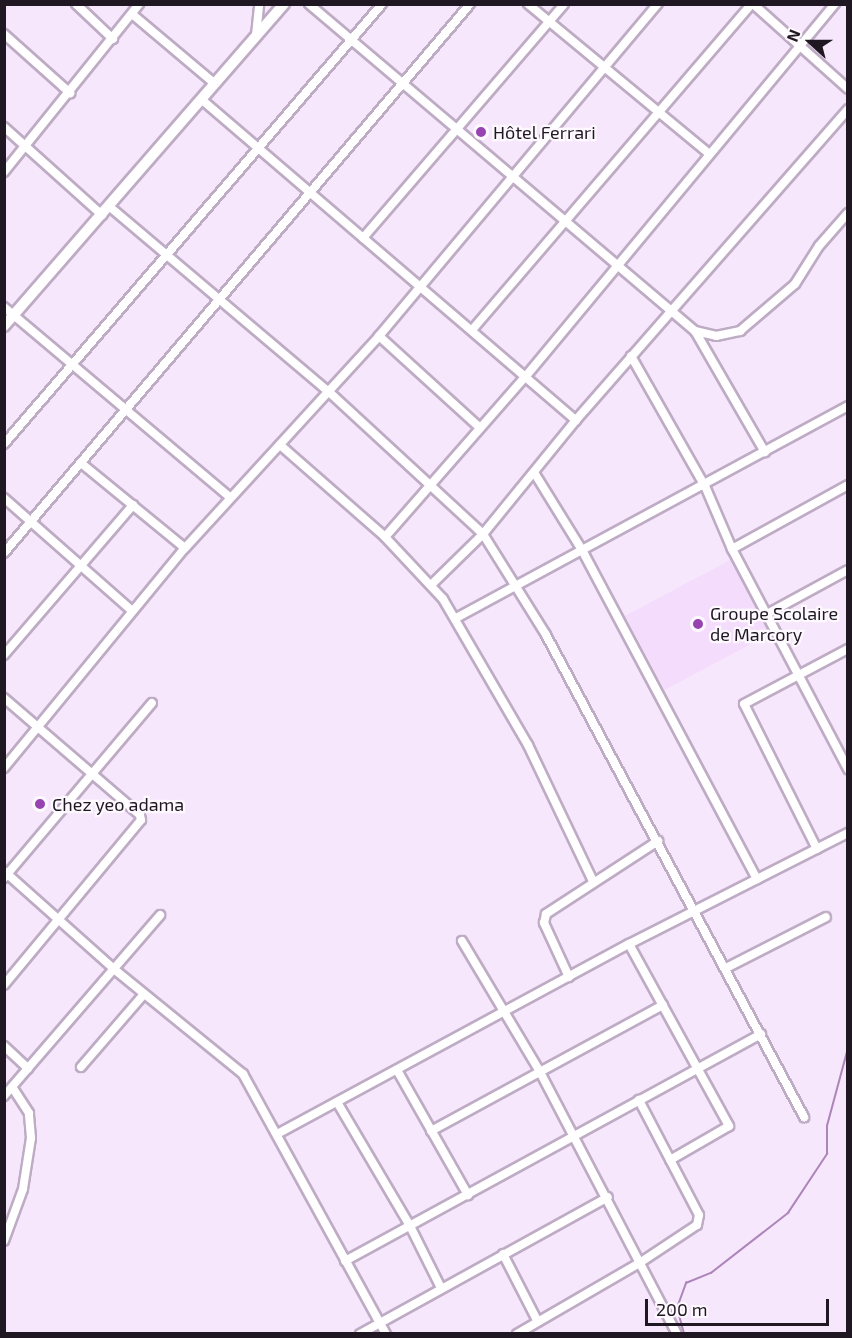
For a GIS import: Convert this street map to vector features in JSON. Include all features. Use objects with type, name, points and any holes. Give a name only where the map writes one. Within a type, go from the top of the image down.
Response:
[{"type":"street","points":[[76,4],[113,39]]},
{"type":"street","points":[[4,172],[70,93],[139,4]]},
{"type":"street","points":[[256,35],[259,4]]},
{"type":"street","points":[[4,326],[284,4]]},
{"type":"street","points":[[309,4],[695,331],[765,452]]},
{"type":"street","points":[[4,444],[382,4]]},
{"type":"street","points":[[4,553],[311,195],[470,4]]},
{"type":"street","points":[[528,4],[709,154]]},
{"type":"street","points":[[363,238],[564,4]]},
{"type":"street","points":[[4,768],[185,548],[379,336],[419,285],[658,4]]},
{"type":"street","points":[[472,330],[752,4],[848,89]]},
{"type":"street","points":[[385,537],[619,266],[709,154],[835,4]]},
{"type":"street","points":[[132,14],[214,83]]},
{"type":"street","points":[[4,34],[70,93]]},
{"type":"street","points":[[201,99],[576,420]]},
{"type":"street","points":[[431,585],[483,534],[535,474],[576,420],[848,109]]},
{"type":"street","points":[[4,127],[106,211],[169,254],[328,391],[428,486],[483,534],[516,584],[696,910],[804,1117]]},
{"type":"street","points":[[695,331],[716,336],[740,331],[795,284],[819,246],[848,213]]},
{"type":"street","points":[[4,307],[126,412],[230,497]]},
{"type":"street","points":[[379,336],[479,427]]},
{"type":"street","points":[[631,356],[705,486],[732,549],[848,769]]},
{"type":"street","points":[[456,618],[516,584],[705,486],[848,406]]},
{"type":"street","points":[[280,445],[385,537],[431,585],[456,618],[528,745],[593,881]]},
{"type":"street","points":[[81,463],[185,548]]},
{"type":"street","points":[[535,474],[582,550],[757,879]]},
{"type":"street","points":[[732,549],[848,485]]},
{"type":"street","points":[[4,498],[132,611]]},
{"type":"street","points":[[4,655],[132,505]]},
{"type":"street","points":[[768,614],[848,570]]},
{"type":"street","points":[[817,849],[744,704],[848,649]]},
{"type":"street","points":[[4,698],[140,815],[141,820],[4,985]]},
{"type":"street","points":[[152,703],[6,874],[115,970],[243,1074],[279,1133],[345,1261],[386,1334]]},
{"type":"street","points":[[279,1133],[507,1012],[629,944],[848,833]]},
{"type":"street","points":[[569,977],[544,924],[546,914],[593,881],[658,842]]},
{"type":"street","points":[[4,1096],[115,970],[160,915]]},
{"type":"street","points":[[726,968],[826,917]]},
{"type":"street","points":[[462,940],[507,1012],[540,1072],[608,1197],[677,1334]]},
{"type":"street","points":[[629,944],[729,1126],[670,1160]]},
{"type":"street","points":[[81,1067],[144,994]]},
{"type":"street","points":[[431,1131],[663,1005]]},
{"type":"street","points":[[345,1261],[761,1034]]},
{"type":"street","points":[[4,1046],[28,1068]]},
{"type":"street","points":[[397,1070],[468,1195]]},
{"type":"street","points":[[4,1241],[23,1189],[31,1138],[30,1113],[12,1087]]},
{"type":"street","points":[[517,1334],[640,1263],[697,1225],[699,1215],[639,1101]]},
{"type":"street","points":[[337,1102],[410,1226],[441,1288]]},
{"type":"street","points":[[360,1334],[608,1197]]},
{"type":"street","points":[[503,1254],[538,1322]]},
{"type":"shaded area","name":"Groupe Scolaire de Marcory","points":[[732,559],[771,633],[665,690],[625,616]]},
{"type":"waterway","points":[[684,1334],[677,1308],[686,1283],[711,1273],[788,1213],[827,1154],[827,1126],[848,1048]]},
{"type":"place","name":"Hôtel Ferrari","points":[[481,132]]},
{"type":"place","name":"Groupe Scolaire de Marcory","points":[[698,624]]},
{"type":"place","name":"Chez yeo adama","points":[[40,804]]}]
